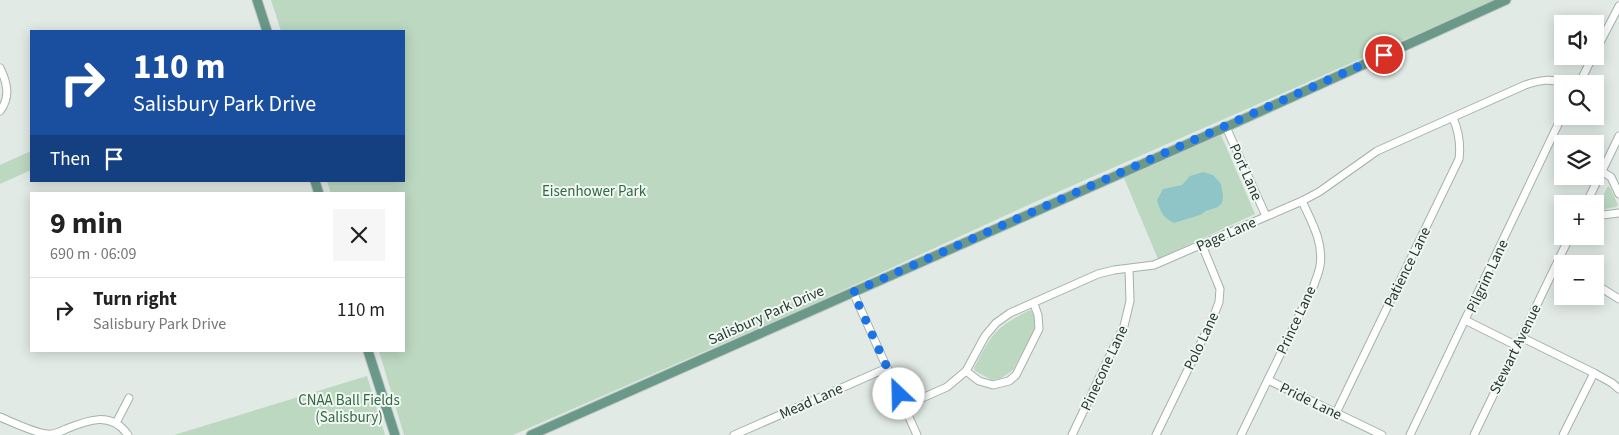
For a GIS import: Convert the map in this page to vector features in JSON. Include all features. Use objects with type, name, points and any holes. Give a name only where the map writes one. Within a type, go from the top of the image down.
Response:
[{"type":"main road","points":[[257,0],[267,30]]},
{"type":"main road","name":"Salisbury Park Drive","points":[[531,435],[1226,127],[1506,0]]},
{"type":"main road","points":[[368,352],[395,435]]},
{"type":"street","points":[[1604,35],[1619,6]]},
{"type":"street","points":[[0,68],[6,80],[7,94],[0,111]]},
{"type":"street","name":"Page Lane","points":[[904,406],[947,387],[966,371],[985,336],[996,323],[1010,313],[1098,274],[1154,265],[1202,245],[1319,192],[1377,151],[1537,81],[1549,79],[1554,80]]},
{"type":"street","name":"Patience Lane","points":[[1336,413],[1459,159],[1459,136],[1453,118]]},
{"type":"street","name":"Pilgrim Lane","points":[[1410,435],[1558,125]]},
{"type":"street","name":"Port Lane","points":[[1226,127],[1266,216]]},
{"type":"street","points":[[1604,165],[1619,136]]},
{"type":"street","points":[[1604,173],[1611,177],[1619,194]]},
{"type":"street","name":"Prince Lane","points":[[1241,435],[1314,285],[1320,266],[1321,252],[1318,239],[1302,201]]},
{"type":"street","points":[[1604,215],[1619,214]]},
{"type":"street","name":"Polo Lane","points":[[1156,435],[1219,302],[1218,283],[1202,245]]},
{"type":"street","name":"Pinecone Lane","points":[[1072,435],[1124,326],[1130,301],[1129,269]]},
{"type":"street","name":"Stewart Avenue","points":[[1474,435],[1521,337],[1554,275]]},
{"type":"street","points":[[1604,290],[1619,299]]},
{"type":"street","points":[[853,292],[917,435]]},
{"type":"street","points":[[966,371],[979,381],[993,385],[1009,381],[1016,375],[1039,329],[1040,322],[1034,304]]},
{"type":"street","points":[[1466,320],[1517,346]]},
{"type":"street","points":[[1521,337],[1612,382],[1619,389]]},
{"type":"street","name":"Mead Lane","points":[[734,435],[887,368]]},
{"type":"street","points":[[1563,435],[1594,373]]},
{"type":"street","name":"Pride Lane","points":[[1268,380],[1382,435]]},
{"type":"street","points":[[116,423],[129,398]]},
{"type":"street","points":[[0,417],[47,434],[55,434],[90,420],[101,419],[116,423],[128,435]]},
{"type":"green space","name":"Eisenhower Park","points":[[271,0],[1495,0],[1035,202],[804,308],[513,435],[404,435],[379,352],[405,352],[405,192],[330,192],[327,182],[405,182],[405,30],[281,30]]},
{"type":"green space","points":[[1221,135],[1255,214],[1158,259],[1124,178]]},
{"type":"green space","points":[[30,151],[30,170],[0,184],[0,165]]},
{"type":"green space","points":[[1608,186],[1618,205],[1604,209],[1603,195]]},
{"type":"green space","points":[[1030,310],[1034,312],[1034,330],[1013,370],[1000,379],[992,380],[975,371],[974,368],[980,356],[995,333],[1001,327]]},
{"type":"green space","name":"CNAA Ball Fields (Salisbury)","points":[[367,376],[385,435],[174,435]]},
{"type":"water","points":[[1203,172],[1213,175],[1221,184],[1222,203],[1218,207],[1200,215],[1174,223],[1167,219],[1161,211],[1157,200],[1163,189],[1182,185],[1190,176]]},
{"type":"route","points":[[899,394],[853,292],[1384,55]]}]
